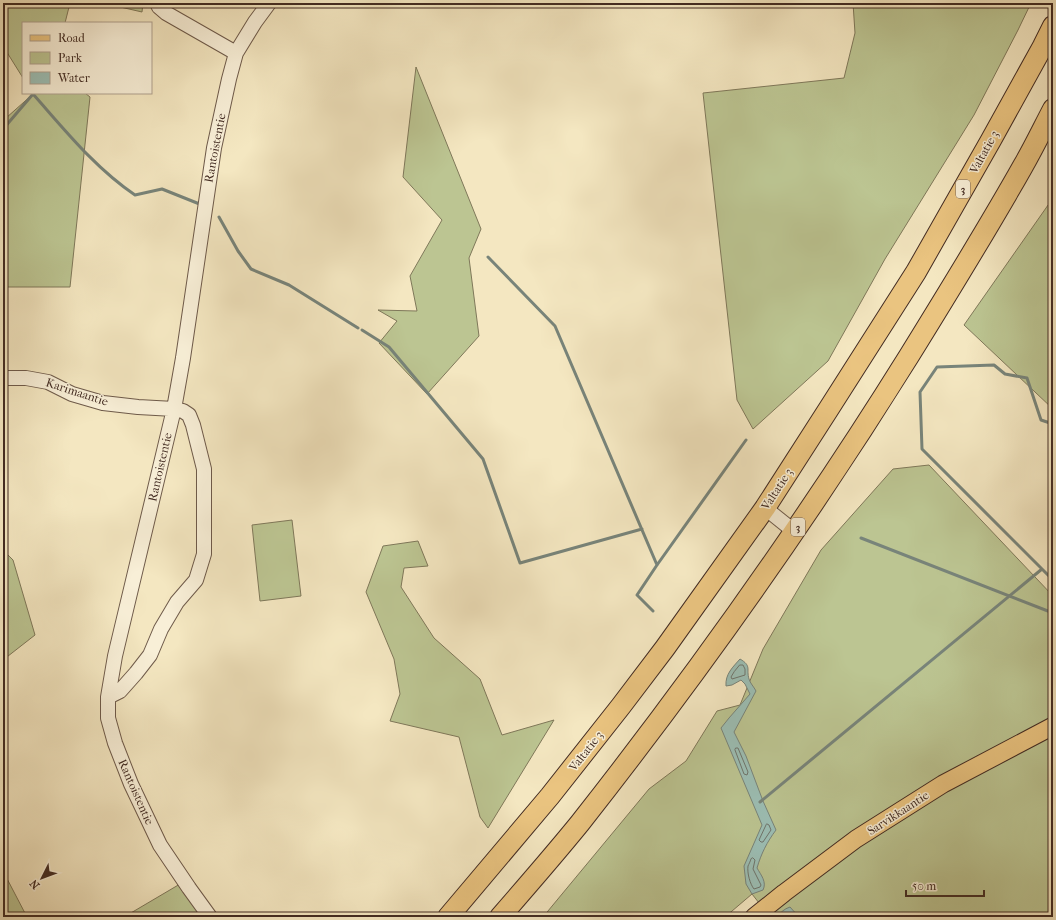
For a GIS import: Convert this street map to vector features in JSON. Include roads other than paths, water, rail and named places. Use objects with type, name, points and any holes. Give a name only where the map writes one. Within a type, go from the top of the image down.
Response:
[{"type":"highway","points":[[1043,46],[1053,14]]},
{"type":"highway","name":"Valtatie 3","points":[[448,917],[550,796],[621,706],[665,648],[765,508],[916,272],[1053,26]]},
{"type":"highway","name":"3","points":[[500,917],[578,825],[694,674],[795,532],[867,423],[945,298],[1024,164],[1053,109]]},
{"type":"main road","name":"Sarvikkaantie","points":[[754,917],[856,839],[936,788],[1053,726]]},
{"type":"street","name":"Rantoistentie","points":[[210,917],[160,845],[115,743],[108,718],[108,697],[115,656],[174,409],[214,148],[236,53],[255,22],[269,3]]},
{"type":"street","points":[[158,5],[166,13],[236,53]]},
{"type":"street","name":"Karimaantie","points":[[3,378],[26,378],[48,382],[72,394],[103,403],[174,409]]},
{"type":"street","points":[[108,697],[120,691],[150,655],[161,629],[177,602],[196,580],[204,554],[204,469],[189,415],[184,411],[174,409]]},
{"type":"street","points":[[765,508],[795,532]]},
{"type":"water","points":[[740,659],[744,661],[748,668],[748,676],[756,691],[734,732],[746,756],[776,830],[760,858],[757,868],[764,881],[763,890],[752,894],[746,884],[744,866],[762,825],[721,728],[750,694],[745,684],[741,680],[732,685],[726,686],[728,674]]},
{"type":"water","points":[[790,907],[799,917],[777,917],[783,911]]},
{"type":"waterway","points":[[3,128],[33,94],[93,160],[135,195],[162,189],[202,205]]},
{"type":"waterway","points":[[219,217],[238,251],[251,269],[289,285],[358,328]]},
{"type":"waterway","points":[[488,257],[555,326],[657,565]]},
{"type":"waterway","points":[[362,330],[389,347],[483,459],[520,563],[642,529]]},
{"type":"waterway","points":[[1042,569],[922,449],[920,392],[937,367],[994,365],[1005,374],[1027,378],[1041,420],[1053,424]]},
{"type":"waterway","points":[[653,611],[637,595],[746,440]]},
{"type":"waterway","points":[[861,538],[1053,613]]},
{"type":"waterway","points":[[760,802],[1042,569],[1053,580]]}]
